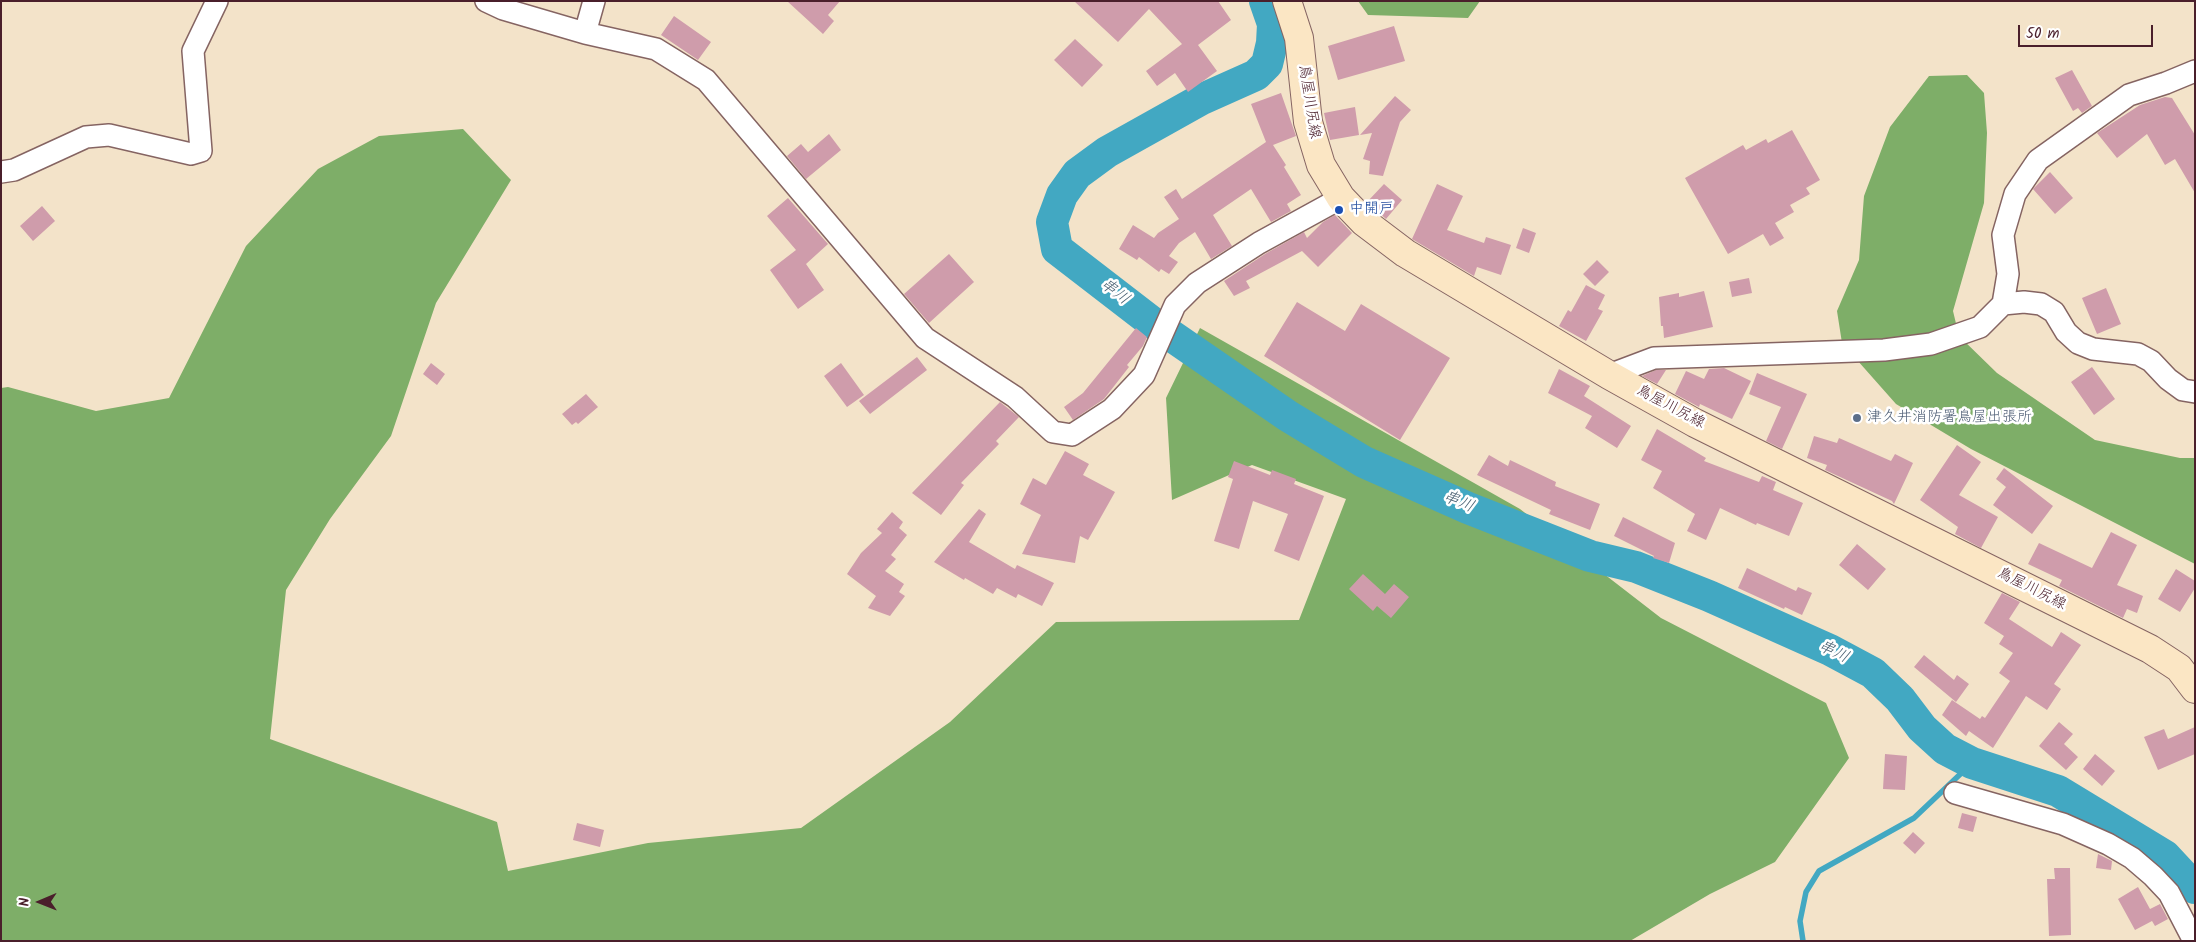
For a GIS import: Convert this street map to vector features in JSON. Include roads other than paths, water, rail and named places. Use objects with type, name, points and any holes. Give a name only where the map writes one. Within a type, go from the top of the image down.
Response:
[{"type":"main road","name":"鳥屋川尻線","points":[[1287,1],[1299,38],[1308,122],[1321,165],[1341,198],[1364,222],[1405,253],[1609,375],[1695,423],[2150,650],[2179,668],[2195,689]]},
{"type":"street","points":[[1,172],[14,170],[86,137],[110,135],[191,154],[202,151],[193,51],[217,1]]},
{"type":"street","points":[[486,1],[503,9],[585,33],[656,49],[706,80],[925,338],[1015,397],[1053,432],[1072,435],[1112,409],[1144,374],[1161,340],[1175,305],[1197,283],[1259,243],[1341,198]]},
{"type":"street","points":[[585,33],[594,1]]},
{"type":"street","points":[[1609,375],[1654,358],[1884,350],[1931,344],[1980,327],[2003,304],[2008,274],[2003,235],[2015,194],[2038,160],[2129,95],[2166,83],[2195,70]]},
{"type":"street","points":[[2003,304],[2024,302],[2041,304],[2054,312],[2066,332],[2078,343],[2093,349],[2138,354],[2151,361],[2168,379],[2183,390],[2195,392]]},
{"type":"street","points":[[1955,793],[2063,824],[2108,844],[2132,858],[2154,876],[2169,893],[2194,941]]},
{"type":"waterway","name":"串川","points":[[1265,1],[1273,24],[1272,43],[1267,64],[1256,75],[1200,100],[1107,152],[1077,174],[1062,195],[1052,222],[1057,249],[1153,323],[1288,416],[1364,462],[1468,508],[1590,556],[1636,567],[1709,596],[1830,650],[1873,673],[1900,699],[1922,728],[1945,749],[1972,763],[2058,791],[2165,856],[2195,888]]},
{"type":"waterway","points":[[1803,941],[1800,921],[1806,892],[1819,871],[1914,818],[1972,763]]},
{"type":"place","name":"中開戸","points":[[1339,210]]},
{"type":"place","name":"津久井消防署鳥屋出張所","points":[[1857,418]]}]
